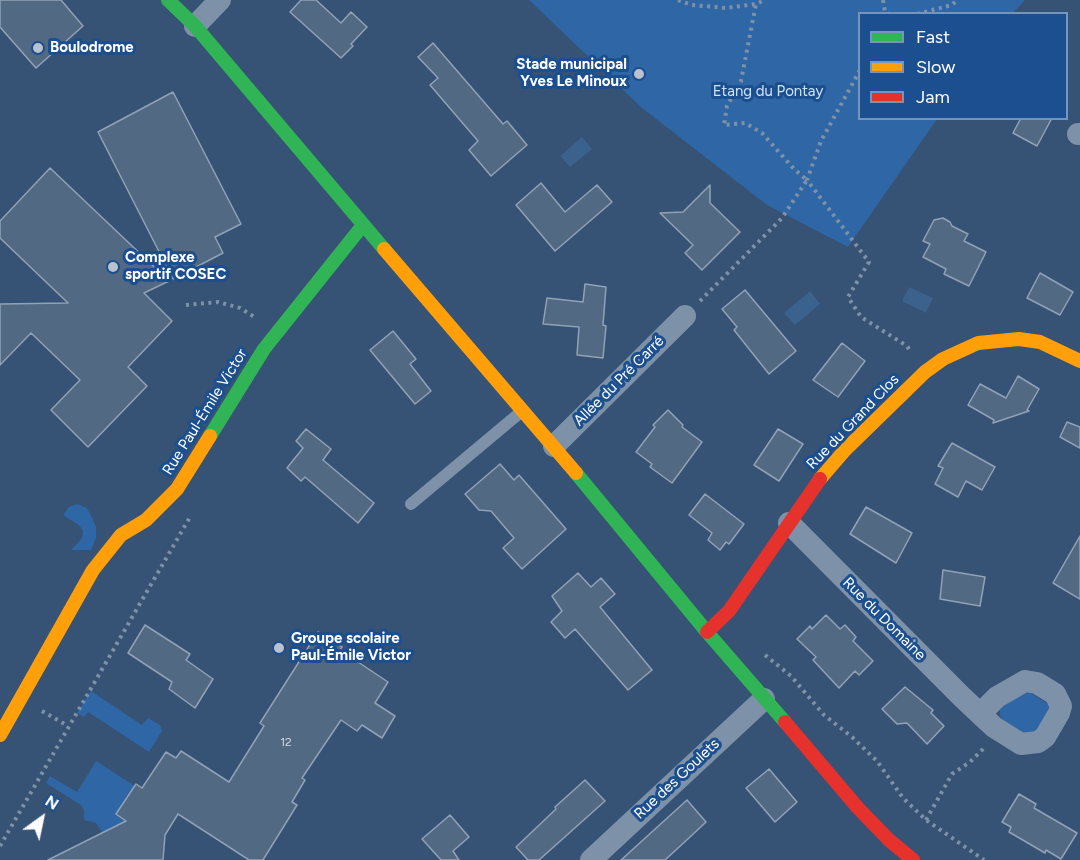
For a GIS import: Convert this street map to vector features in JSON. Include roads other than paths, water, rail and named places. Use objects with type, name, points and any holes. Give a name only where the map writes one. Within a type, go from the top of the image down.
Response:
[{"type":"street","points":[[168,0],[195,26],[554,446],[707,632],[858,808],[889,840],[913,860]]},
{"type":"street","points":[[195,26],[219,0]]},
{"type":"street","name":"Rue Paul-Émile Victor","points":[[0,735],[93,570],[121,535],[146,520],[177,489],[264,349],[363,225]]},
{"type":"street","name":"Allée du Pré Carré","points":[[554,446],[685,316]]},
{"type":"street","name":"Rue du Grand Clos","points":[[707,632],[729,611],[815,485],[845,450],[925,372],[962,349],[998,339],[1040,342],[1080,361]]},
{"type":"street","name":"Rue du Domaine","points":[[789,523],[987,720]]},
{"type":"street","name":"Rue des Goulets","points":[[591,860],[764,699]]},
{"type":"lane","points":[[411,504],[523,410]]},
{"type":"place","name":"Boulodrome","points":[[38,48]]},
{"type":"place","name":"Stade municipal Yves Le Minoux","points":[[639,74]]},
{"type":"place","name":"Complexe sportif COSEC","points":[[113,267]]},
{"type":"place","name":"Groupe scolaire Paul-Émile Victor","points":[[279,648]]},
{"type":"park label","name":"Etang du Pontay","points":[[768,92]]}]
